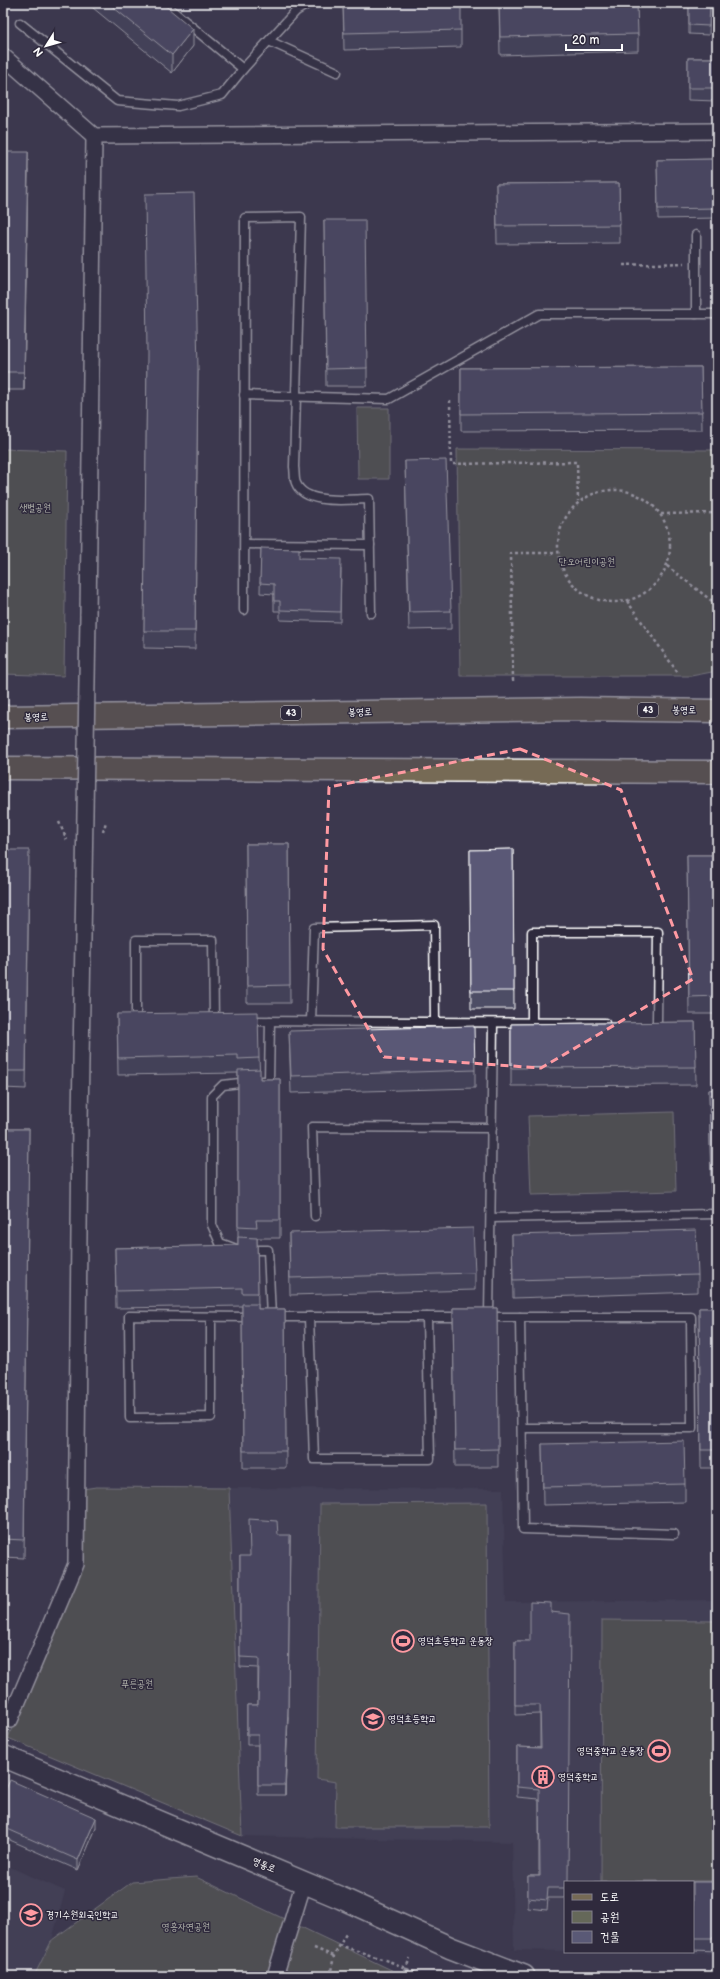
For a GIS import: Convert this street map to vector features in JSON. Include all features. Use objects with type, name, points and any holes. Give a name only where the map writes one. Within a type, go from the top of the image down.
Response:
[{"type":"main road","name":"봉영로","points":[[3,717],[580,709],[717,711]]},
{"type":"main road","points":[[3,768],[717,772]]},
{"type":"street","points":[[3,56],[94,136],[717,131]]},
{"type":"street","points":[[10,1720],[76,1564],[80,1121],[94,136]]},
{"type":"street","name":"영통로","points":[[3,1756],[304,1882],[451,1948],[524,1976]]},
{"type":"street","points":[[275,1976],[304,1882]]},
{"type":"lane","points":[[163,3],[243,69]]},
{"type":"lane","points":[[20,23],[117,101],[178,106],[222,94],[296,11],[309,3]]},
{"type":"lane","points":[[269,41],[337,72]]},
{"type":"lane","points":[[244,610],[245,218],[300,217],[297,397],[294,467],[296,483],[304,494],[314,498],[369,499],[371,612]]},
{"type":"lane","points":[[696,235],[696,314]]},
{"type":"lane","points":[[244,395],[389,399],[539,314],[717,314]]},
{"type":"lane","points":[[245,544],[370,545]]},
{"type":"lane","points":[[311,1022],[314,928],[434,925],[435,1022]]},
{"type":"lane","points":[[532,1023],[532,932],[658,932],[657,1023]]},
{"type":"lane","points":[[152,1021],[136,1021],[136,940],[213,940],[214,1021]]},
{"type":"lane","points":[[242,1021],[610,1023]]},
{"type":"lane","points":[[270,1021],[269,1081],[237,1082],[223,1085],[212,1096],[212,1225],[220,1243],[241,1250],[268,1250],[271,1317]]},
{"type":"lane","points":[[489,1317],[493,1023]]},
{"type":"lane","points":[[315,1216],[312,1127],[492,1128]]},
{"type":"lane","points":[[491,1218],[717,1214]]},
{"type":"lane","points":[[211,1317],[211,1417],[130,1418],[129,1316],[691,1317],[692,1428],[522,1428]]},
{"type":"lane","points":[[309,1317],[314,1459],[430,1459],[427,1317]]},
{"type":"lane","points":[[520,1317],[523,1529],[674,1534]]},
{"type":"path","points":[[623,265],[696,263]]},
{"type":"path","points":[[450,400],[451,464],[577,462],[578,501]]},
{"type":"path","points":[[614,489],[633,492],[649,501],[661,514],[668,531],[670,548],[667,566],[658,582],[644,594],[627,601],[610,602],[591,598],[575,587],[563,571],[557,553],[558,534],[565,515],[578,501],[595,492],[614,489]]},
{"type":"path","points":[[661,514],[717,513]]},
{"type":"path","points":[[513,681],[511,554],[557,553]]},
{"type":"path","points":[[667,566],[717,604]]},
{"type":"path","points":[[627,601],[678,672]]},
{"type":"path","points":[[330,1976],[334,1956],[347,1932]]},
{"type":"path","points":[[340,1946],[405,1968],[422,1976]]},
{"type":"path","points":[[314,1948],[334,1956]]},
{"type":"path","points":[[402,1976],[410,1958]]},
{"type":"path","points":[[438,1976],[440,1971]]},
{"type":"highlighted area","points":[[520,749],[621,790],[693,979],[541,1068],[384,1057],[323,949],[329,787]]},
{"type":"shaded area","name":"영덕초등학교","points":[[229,1488],[503,1489],[506,1602],[717,1600],[717,1954],[676,1953],[694,1953],[694,1881],[564,1881],[564,1951],[514,1950],[512,1842],[242,1836]]},
{"type":"shaded area","name":"경기수원외국인학교","points":[[3,1864],[65,1891],[52,1940],[34,1976],[3,1976]]},
{"type":"green space","points":[[357,408],[389,408],[389,479],[358,479]]},
{"type":"green space","name":"샛별공원","points":[[3,449],[67,451],[64,676],[3,674]]},
{"type":"green space","name":"단오어린이공원","points":[[457,449],[717,450],[717,671],[691,676],[460,676]]},
{"type":"green space","points":[[674,1112],[676,1191],[531,1195],[528,1116]]},
{"type":"green space","name":"푸른공원","points":[[96,1487],[229,1488],[242,1836],[8,1738],[76,1564],[76,1490]]},
{"type":"green space","name":"영덕초등학교 운동장","points":[[487,1503],[489,1827],[335,1827],[336,1782],[317,1779],[320,1504]]},
{"type":"green space","name":"영덕중학교 운동장","points":[[602,1620],[717,1621],[717,1881],[601,1881]]},
{"type":"green space","name":"영흥자연공원","points":[[196,1877],[404,1976],[34,1976],[52,1940],[132,1882]]},
{"type":"building","points":[[108,3],[162,3],[193,29],[172,55]]},
{"type":"building","points":[[343,3],[461,3],[461,30],[344,33]]},
{"type":"building","points":[[499,3],[637,3],[638,34],[500,37]]},
{"type":"building","points":[[689,3],[710,3],[709,26],[689,25]]},
{"type":"building","points":[[688,58],[716,58],[716,88],[688,88]]},
{"type":"building","points":[[3,152],[28,152],[24,372],[3,372]]},
{"type":"building","points":[[717,159],[717,208],[658,209],[657,160]]},
{"type":"building","points":[[619,183],[620,225],[497,226],[496,184]]},
{"type":"building","points":[[194,193],[198,369],[195,631],[144,631],[147,354],[145,194]]},
{"type":"building","points":[[324,220],[365,220],[367,368],[326,369]]},
{"type":"building","points":[[701,367],[702,412],[461,414],[461,368]]},
{"type":"building","points":[[446,460],[451,611],[409,612],[405,461]]},
{"type":"building","points":[[261,548],[299,549],[299,558],[341,559],[340,612],[280,610],[280,601],[274,601],[274,584],[260,583]]},
{"type":"building","points":[[246,844],[289,844],[290,985],[247,986]]},
{"type":"building","points":[[513,849],[514,991],[471,991],[470,850]]},
{"type":"building","points":[[3,850],[29,850],[26,1071],[3,1071]]},
{"type":"building","points":[[687,855],[717,855],[717,996],[689,997]]},
{"type":"building","points":[[258,1012],[259,1058],[238,1059],[238,1055],[118,1058],[117,1014]]},
{"type":"building","points":[[695,1022],[696,1067],[511,1068],[511,1024]]},
{"type":"building","points":[[474,1026],[475,1070],[291,1076],[289,1031]]},
{"type":"building","points":[[260,1069],[260,1079],[280,1079],[280,1220],[256,1220],[257,1227],[238,1226],[238,1070]]},
{"type":"building","points":[[717,1089],[717,1180],[711,1180],[709,1090]]},
{"type":"building","points":[[3,1129],[29,1129],[24,1540],[3,1539]]},
{"type":"building","points":[[473,1228],[475,1273],[290,1278],[289,1233]]},
{"type":"building","points":[[696,1230],[698,1275],[513,1280],[512,1235]]},
{"type":"building","points":[[238,1237],[257,1238],[258,1293],[242,1293],[242,1288],[116,1291],[115,1248],[238,1245]]},
{"type":"building","points":[[242,1304],[258,1304],[258,1309],[285,1309],[286,1451],[243,1451]]},
{"type":"building","points":[[453,1308],[497,1308],[498,1449],[455,1450]]},
{"type":"building","points":[[699,1308],[717,1308],[717,1450],[701,1450]]},
{"type":"building","points":[[684,1441],[685,1484],[543,1487],[542,1444]]},
{"type":"building","points":[[249,1519],[277,1521],[278,1535],[290,1535],[288,1707],[285,1785],[258,1785],[258,1735],[247,1735],[247,1705],[258,1705],[259,1658],[240,1657],[240,1556],[250,1556]]},
{"type":"building","name":"영덕중학교","points":[[530,1602],[551,1603],[551,1612],[570,1614],[568,1881],[564,1881],[564,1888],[548,1888],[547,1900],[528,1898],[528,1876],[540,1876],[539,1789],[517,1787],[517,1747],[541,1748],[540,1705],[515,1705],[515,1641],[530,1641]]},
{"type":"building","points":[[10,1780],[96,1818],[78,1860],[3,1827],[3,1796]]},
{"type":"building","points":[[694,1882],[717,1882],[717,1938],[694,1938]]},
{"type":"place","name":"영덕초등학교 운동장","points":[[403,1641]]},
{"type":"place","name":"영덕초등학교","points":[[373,1719]]},
{"type":"place","name":"영덕중학교 운동장","points":[[659,1751]]},
{"type":"place","name":"영덕중학교","points":[[543,1777]]},
{"type":"place","name":"경기수원외국인학교","points":[[31,1915]]}]
